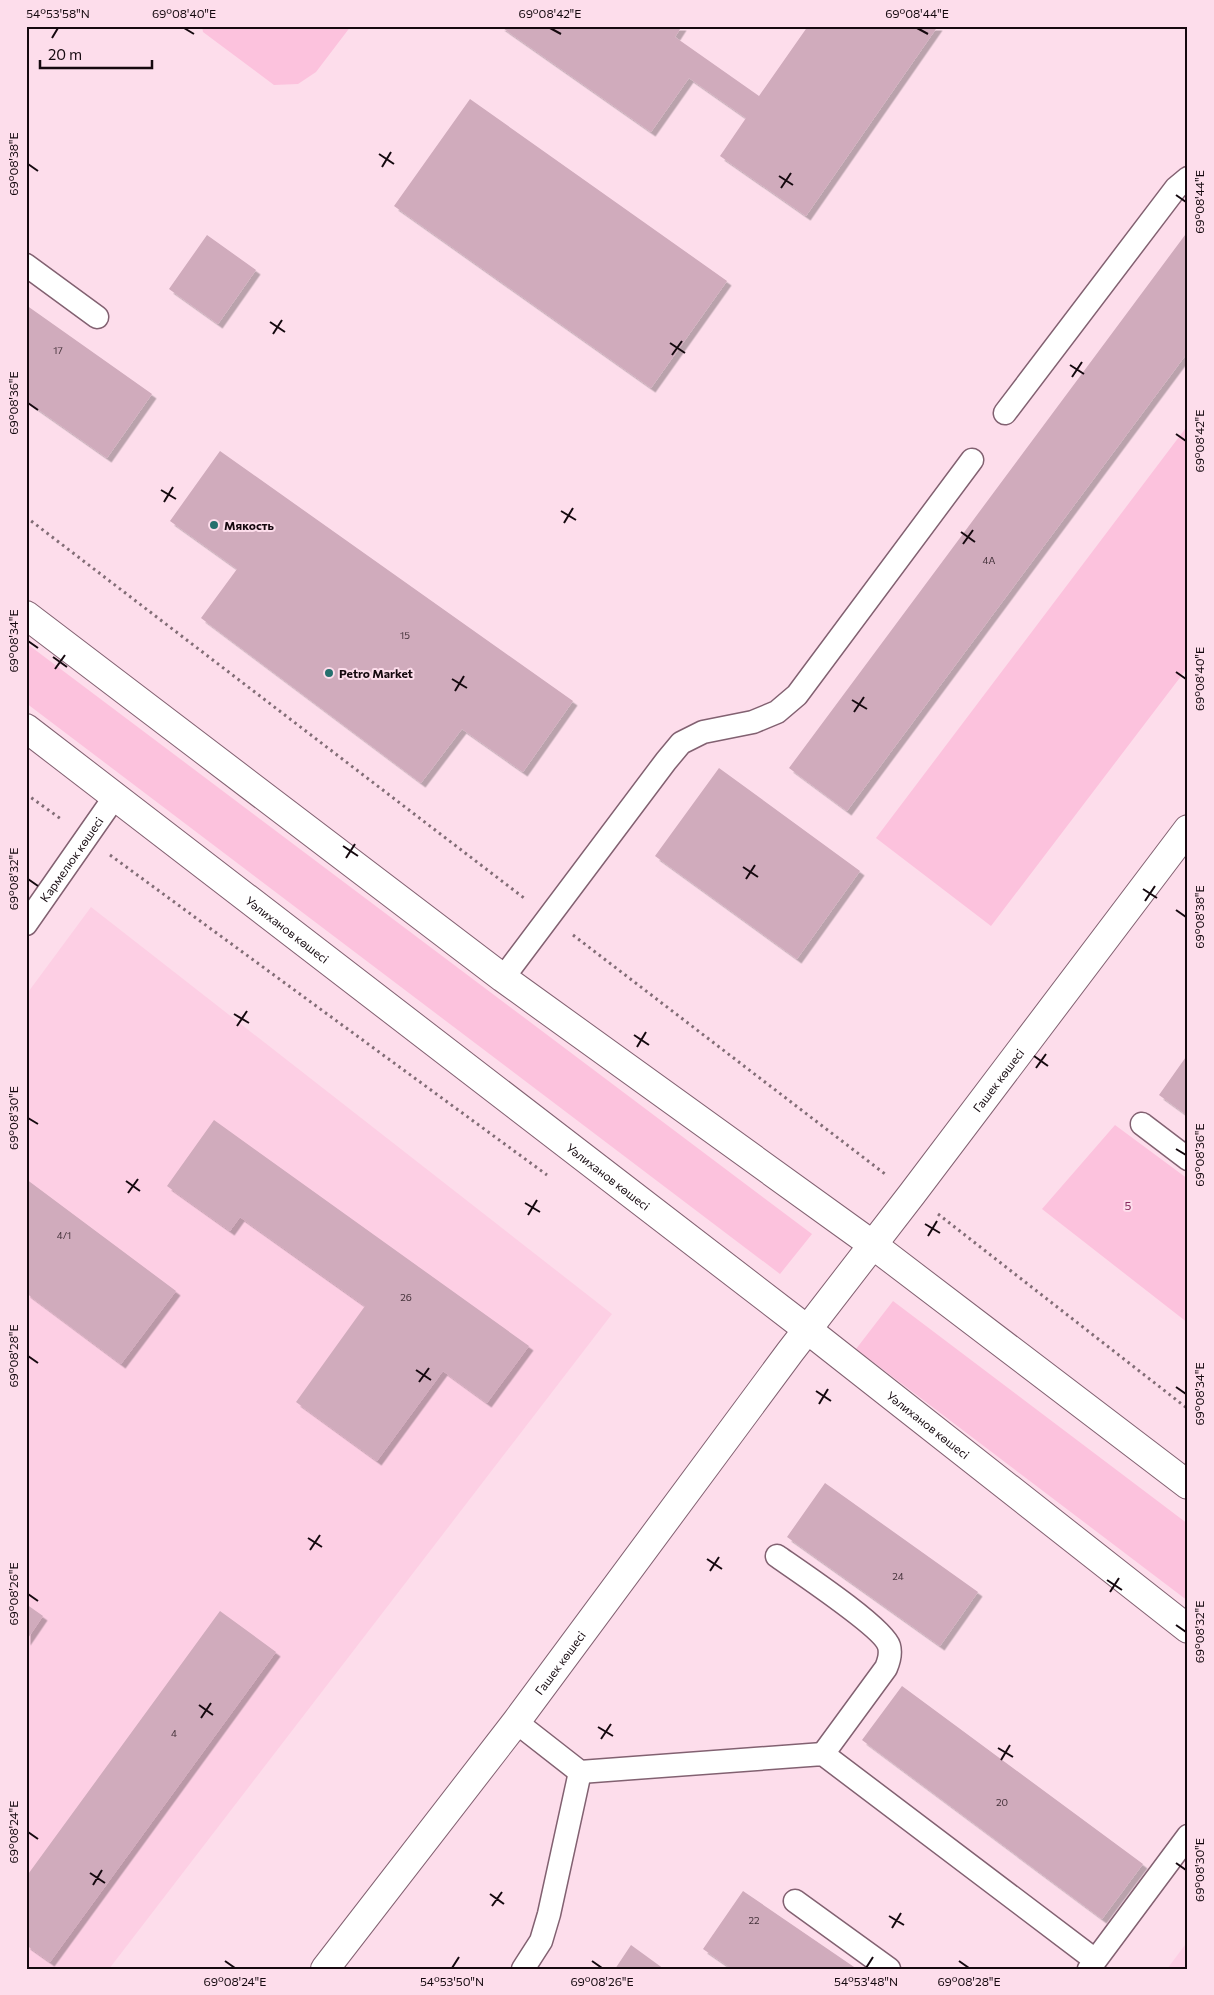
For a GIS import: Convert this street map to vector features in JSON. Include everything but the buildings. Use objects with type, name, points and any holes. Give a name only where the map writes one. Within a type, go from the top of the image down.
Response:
[{"type":"main road","points":[[26,615],[503,978],[873,1246],[1188,1485]]},
{"type":"main road","name":"Уәлиханов көшесі","points":[[26,728],[116,795],[808,1330],[1188,1629]]},
{"type":"main road","name":"Гашек көшесі","points":[[325,1969],[516,1722],[790,1352],[873,1246],[1188,829]]},
{"type":"lane","points":[[1005,413],[1176,188],[1188,178]]},
{"type":"lane","points":[[26,265],[97,316]]},
{"type":"lane","points":[[503,978],[681,743],[703,732],[753,722],[777,712],[797,695],[972,460]]},
{"type":"lane","name":"Кармелюк көшесі","points":[[26,924],[116,795]]},
{"type":"lane","points":[[1142,1124],[1188,1159]]},
{"type":"lane","points":[[777,1556],[872,1625],[889,1645],[890,1658],[886,1668],[822,1754]]},
{"type":"lane","points":[[516,1722],[580,1772],[822,1754],[1092,1964],[1188,1836]]},
{"type":"lane","points":[[523,1969],[541,1941],[549,1914],[580,1772]]},
{"type":"lane","points":[[795,1901],[889,1969]]},
{"type":"path","points":[[26,517],[912,1194],[1188,1409]]},
{"type":"path","points":[[26,794],[550,1177]]},
{"type":"shaded area","points":[[91,907],[612,1314],[109,1969],[26,1969],[26,995]]},
{"type":"shaded area","points":[[1188,1941],[1188,1969],[1167,1969]]},
{"type":"green space","points":[[202,26],[351,26],[316,72],[298,84],[274,85],[203,32]]},
{"type":"green space","points":[[1188,425],[1188,667],[991,926],[876,838]]},
{"type":"green space","points":[[26,643],[812,1234],[780,1274],[26,703]]},
{"type":"green space","name":"5","points":[[1115,1125],[1188,1179],[1188,1323],[1042,1209]]},
{"type":"green space","points":[[893,1301],[1188,1524],[1188,1601],[856,1349]]},
{"type":"place","name":"Мякость","points":[[214,525]]},
{"type":"place","name":"Petro Market","points":[[329,673]]}]
